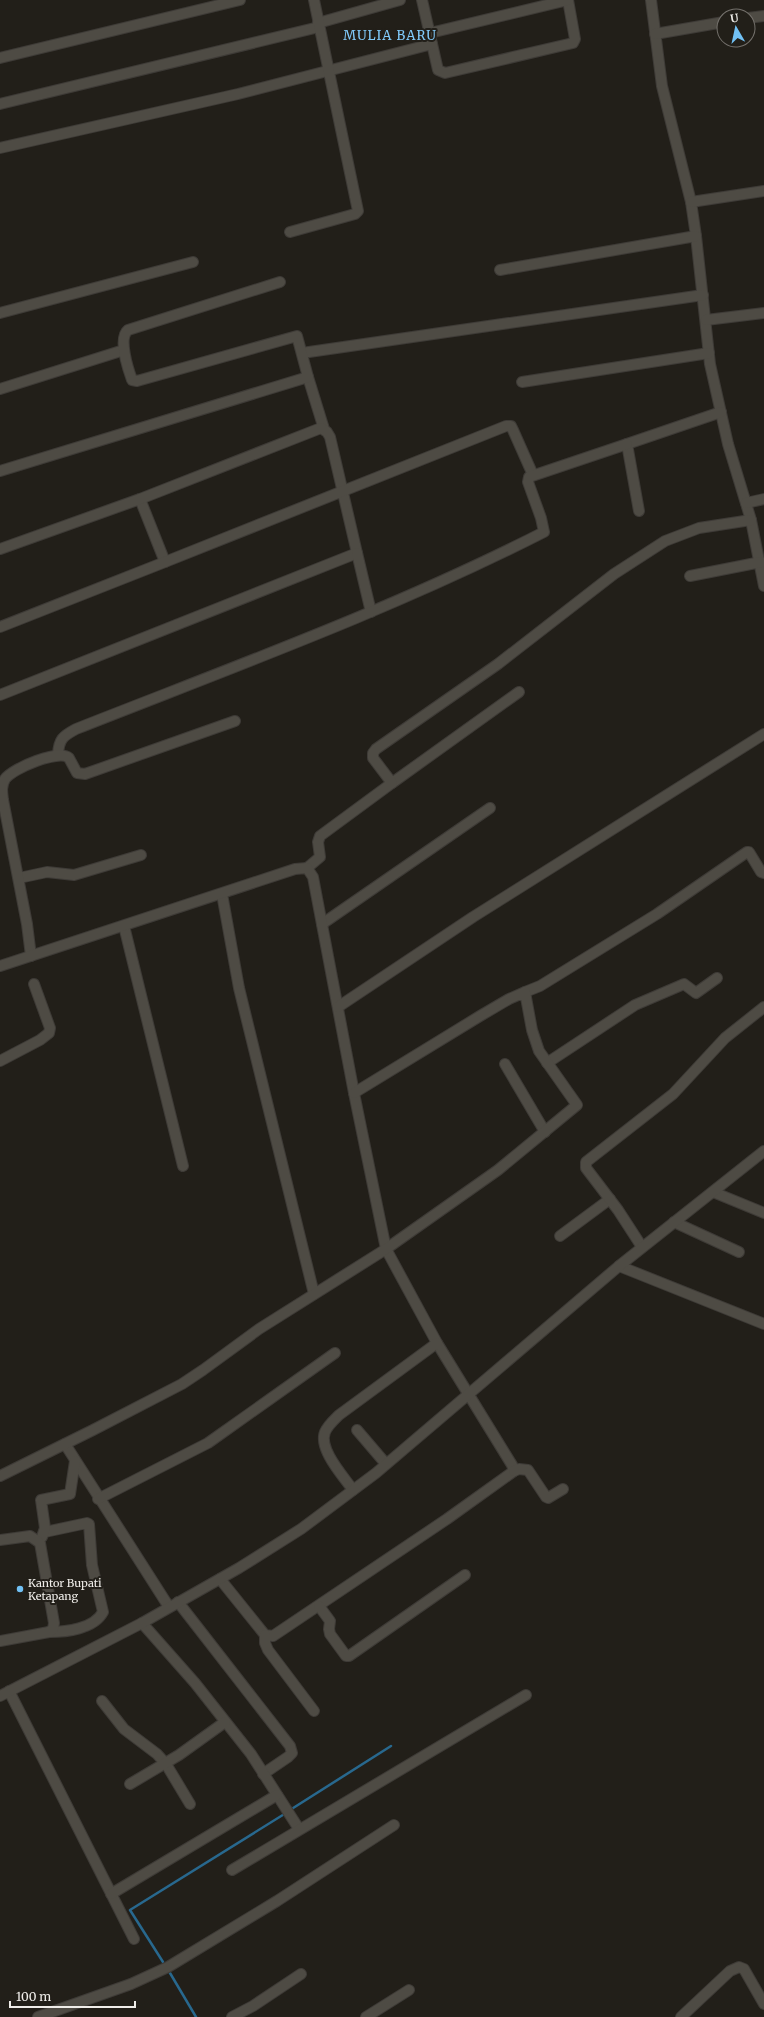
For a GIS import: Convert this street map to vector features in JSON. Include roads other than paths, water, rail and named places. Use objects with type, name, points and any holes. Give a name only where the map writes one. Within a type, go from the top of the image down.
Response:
[{"type":"street","points":[[0,58],[240,0]]},
{"type":"street","points":[[290,232],[355,214],[358,211],[314,0]]},
{"type":"street","points":[[0,104],[319,25],[400,0]]},
{"type":"street","points":[[422,0],[438,70],[441,73],[571,44],[575,39],[568,0],[430,33]]},
{"type":"street","points":[[651,0],[668,112],[691,202],[709,353],[721,412],[751,520],[764,582]]},
{"type":"street","points":[[655,34],[716,23]]},
{"type":"street","points":[[0,148],[329,71],[432,44]]},
{"type":"street","points":[[691,202],[764,191]]},
{"type":"street","points":[[500,270],[696,236]]},
{"type":"street","points":[[0,313],[193,262]]},
{"type":"street","points":[[280,282],[128,330],[124,336],[124,350],[131,378],[135,382],[296,336],[299,338],[308,377],[324,429],[330,437],[371,612]]},
{"type":"street","points":[[302,353],[703,295]]},
{"type":"street","points":[[706,320],[764,313]]},
{"type":"street","points":[[0,389],[124,350]]},
{"type":"street","points":[[522,382],[709,353]]},
{"type":"street","points":[[0,472],[308,377]]},
{"type":"street","points":[[58,754],[59,744],[62,737],[76,729],[371,612],[444,581],[544,532],[528,482],[528,478],[533,475],[721,412]]},
{"type":"street","points":[[0,627],[506,426],[511,426],[514,430],[533,475]]},
{"type":"street","points":[[0,549],[140,499],[316,430],[324,429]]},
{"type":"street","points":[[627,444],[638,511]]},
{"type":"street","points":[[140,499],[165,562]]},
{"type":"street","points":[[746,503],[764,499]]},
{"type":"street","points":[[392,783],[373,758],[373,753],[376,749],[498,664],[614,574],[665,541],[680,534],[707,526],[751,520]]},
{"type":"street","points":[[0,695],[357,553]]},
{"type":"street","points":[[690,576],[760,562]]},
{"type":"street","points":[[0,966],[295,869],[307,868],[320,857],[318,842],[320,836],[519,692]]},
{"type":"street","points":[[31,956],[19,878],[4,806],[2,787],[3,782],[16,770],[58,754],[68,756],[75,770],[82,774],[235,721]]},
{"type":"street","points":[[338,1007],[473,917],[764,734]]},
{"type":"street","points":[[322,924],[490,808]]},
{"type":"street","points":[[354,1093],[509,999],[540,986],[657,914],[748,852],[761,872],[764,874]]},
{"type":"street","points":[[19,878],[47,872],[74,875],[141,855]]},
{"type":"street","points":[[307,868],[313,877],[354,1093],[386,1249],[437,1342],[514,1471]]},
{"type":"street","points":[[222,894],[240,988],[314,1294]]},
{"type":"street","points":[[124,926],[183,1166]]},
{"type":"street","points":[[547,1064],[642,1001],[684,984],[696,993],[717,978]]},
{"type":"street","points":[[0,1061],[40,1040],[49,1033],[50,1028],[34,984]]},
{"type":"street","points":[[0,1476],[182,1384],[218,1360],[259,1329],[386,1249],[498,1170],[577,1105],[547,1064],[534,1038],[525,992]]},
{"type":"street","points":[[642,1247],[610,1199],[586,1168],[586,1162],[673,1094],[725,1038],[764,1007]]},
{"type":"street","points":[[505,1064],[546,1132]]},
{"type":"street","points":[[134,1939],[4,1693],[142,1623],[267,1552],[353,1490],[386,1464],[642,1247],[712,1192],[762,1156]]},
{"type":"street","points":[[712,1192],[764,1214]]},
{"type":"street","points":[[560,1236],[610,1199]]},
{"type":"street","points":[[674,1222],[739,1252]]},
{"type":"street","points":[[619,1266],[764,1324]]},
{"type":"street","points":[[353,1490],[327,1452],[324,1438],[325,1431],[330,1423],[339,1415],[437,1342]]},
{"type":"street","points":[[98,1499],[208,1443],[335,1353]]},
{"type":"street","points":[[357,1430],[386,1464]]},
{"type":"street","points":[[65,1444],[98,1499],[169,1607]]},
{"type":"street","points":[[49,1632],[53,1629],[54,1624],[40,1543],[44,1532],[41,1500],[70,1494],[75,1461]]},
{"type":"street","points":[[220,1579],[266,1635],[271,1637],[453,1515],[519,1468],[528,1470],[548,1498],[563,1489]]},
{"type":"street","points":[[0,1641],[49,1632],[67,1632],[80,1628],[100,1618],[103,1612],[92,1565],[89,1524],[87,1523],[44,1532]]},
{"type":"street","points":[[0,1540],[30,1536],[40,1543]]},
{"type":"street","points":[[319,1606],[330,1621],[330,1634],[346,1656],[349,1656],[465,1574]]},
{"type":"street","points":[[178,1602],[290,1746],[292,1753],[263,1774]]},
{"type":"street","points":[[142,1623],[195,1683],[225,1722],[263,1774],[299,1829]]},
{"type":"street","points":[[266,1635],[265,1643],[268,1650],[314,1711]]},
{"type":"street","points":[[232,1870],[526,1695]]},
{"type":"street","points":[[102,1701],[124,1729],[157,1754],[166,1764],[190,1804]]},
{"type":"street","points":[[130,1784],[166,1764],[225,1722]]},
{"type":"street","points":[[111,1894],[277,1795]]},
{"type":"street","points":[[38,2017],[131,1984],[168,1967],[277,1900],[394,1825]]},
{"type":"street","points":[[681,2017],[730,1971],[739,1967],[744,1969],[764,2004]]},
{"type":"street","points":[[232,2017],[253,2006],[301,1974]]},
{"type":"street","points":[[366,2017],[409,1990]]},
{"type":"waterway","points":[[290,1810],[391,1746]]},
{"type":"waterway","points":[[163,1962],[130,1910],[286,1813]]},
{"type":"waterway","points":[[170,1973],[196,2017]]},
{"type":"place","name":"Kantor Bupati Ketapang","points":[[20,1589]]},
{"type":"district","name":"MULIA BARU","points":[[390,35]]}]
